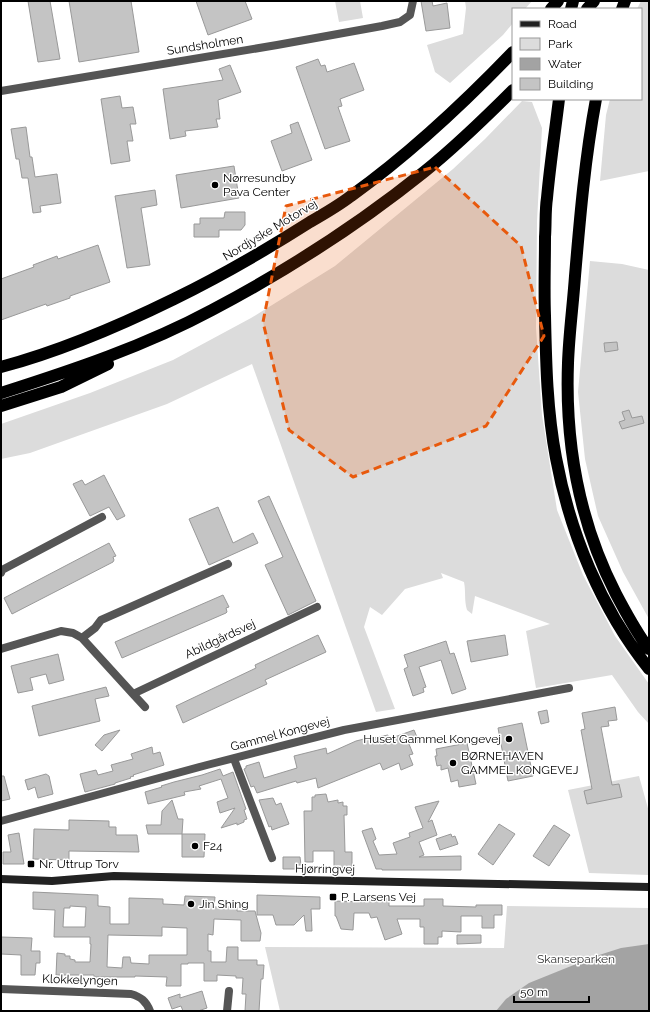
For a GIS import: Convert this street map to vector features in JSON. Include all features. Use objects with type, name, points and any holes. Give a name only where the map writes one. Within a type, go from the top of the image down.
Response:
[{"type":"highway","name":"Nordjyske Motorvej","points":[[4,366],[95,334],[150,311],[211,281],[274,245],[350,197],[404,156],[474,93],[512,53]]},
{"type":"highway","points":[[1,393],[110,356],[163,333],[211,311],[294,263],[360,220],[425,171],[485,118],[512,91]]},
{"type":"highway","points":[[559,100],[546,199],[544,284],[546,358],[550,420],[556,457],[568,508],[588,565],[604,599],[623,632],[649,669]]},
{"type":"highway","points":[[596,100],[590,129],[581,206],[568,363],[569,413],[573,463],[583,509],[592,539],[607,576],[625,611],[649,649]]},
{"type":"highway","points":[[1,406],[60,386],[112,362],[163,333]]},
{"type":"main road","name":"Hjørringvej","points":[[1,879],[52,880],[114,876],[649,887]]},
{"type":"street","name":"Sundsholmen","points":[[1,91],[277,46],[382,26],[400,22],[410,15],[413,1]]},
{"type":"street","points":[[1,574],[2,570],[102,517]]},
{"type":"street","points":[[82,638],[95,628],[101,620],[228,564]]},
{"type":"street","name":"Abildgårdsvej","points":[[133,694],[317,607]]},
{"type":"street","points":[[1,649],[60,631],[73,633],[82,638],[145,707]]},
{"type":"street","name":"Gammel Kongevej","points":[[1,821],[344,730],[569,688]]},
{"type":"street","points":[[234,759],[272,858]]},
{"type":"street","name":"Klokkelyngen","points":[[1,989],[131,994],[140,996],[148,1005],[150,1011]]},
{"type":"street","points":[[228,1011],[229,991]]},
{"type":"highlighted area","points":[[435,167],[521,246],[544,336],[486,426],[353,477],[289,430],[263,322],[286,206]]},
{"type":"green space","points":[[335,1],[360,1],[363,18],[339,22]]},
{"type":"green space","points":[[465,1],[532,1],[526,8],[512,8],[512,24],[503,35],[450,83],[435,72],[427,45],[463,34],[466,8]]},
{"type":"green space","points":[[641,1],[649,1],[649,171],[600,181],[606,115],[610,100],[642,100],[642,8],[638,8]]},
{"type":"green space","points":[[522,101],[532,102],[542,128],[537,221],[536,328],[542,415],[557,510],[583,575],[615,636],[649,684],[649,724],[638,712],[612,675],[536,688],[526,631],[550,624],[475,596],[472,614],[467,610],[464,582],[441,573],[443,578],[405,589],[382,615],[370,607],[364,627],[395,709],[376,712],[252,364],[167,404],[30,453],[1,459],[1,424],[90,393],[173,360],[251,318],[335,266],[453,169]]},
{"type":"green space","points":[[590,261],[622,264],[649,270],[649,619],[623,572],[598,516],[585,459],[578,392]]},
{"type":"green space","points":[[639,776],[649,812],[649,875],[589,873],[568,790]]},
{"type":"green space","name":"Skanseparken","points":[[507,906],[649,908],[649,1011],[280,1011],[265,947],[504,948]]},
{"type":"water","points":[[649,944],[649,1011],[496,1011],[506,999],[529,983],[596,956],[621,948]]},
{"type":"building","points":[[28,1],[50,1],[60,59],[38,62]]},
{"type":"building","points":[[69,1],[131,1],[139,52],[79,62]]},
{"type":"building","points":[[196,1],[245,1],[252,19],[208,35]]},
{"type":"building","points":[[421,1],[432,1],[433,6],[447,3],[450,28],[426,31]]},
{"type":"building","points":[[318,59],[321,66],[325,65],[327,72],[354,63],[364,90],[340,99],[342,106],[338,107],[350,141],[325,149],[296,67]]},
{"type":"building","points":[[230,65],[241,92],[218,100],[220,119],[216,119],[218,127],[185,131],[186,136],[170,139],[163,89],[223,80],[219,69]]},
{"type":"building","points":[[120,96],[122,108],[133,107],[136,124],[130,124],[133,141],[127,141],[130,161],[111,164],[101,99]]},
{"type":"building","points":[[298,122],[312,160],[282,171],[271,141],[292,133],[290,125]]},
{"type":"building","points":[[26,127],[30,157],[32,157],[35,177],[57,174],[61,203],[40,206],[41,212],[33,213],[28,178],[22,178],[19,159],[16,159],[11,129]]},
{"type":"building","points":[[234,166],[239,198],[181,208],[176,175]]},
{"type":"building","points":[[155,190],[157,205],[141,208],[150,265],[127,268],[115,196]]},
{"type":"building","points":[[225,212],[245,212],[245,225],[241,230],[219,230],[219,237],[194,237],[194,224],[200,224],[200,218],[224,218]]},
{"type":"building","points":[[98,245],[110,282],[70,296],[70,298],[47,306],[46,304],[1,320],[1,279],[34,267],[33,265],[57,256],[58,259]]},
{"type":"building","points":[[617,342],[618,350],[605,352],[604,343]]},
{"type":"building","points":[[629,410],[632,418],[642,416],[644,423],[622,429],[619,422],[625,420],[622,412]]},
{"type":"building","points":[[104,475],[125,516],[117,520],[109,507],[90,516],[73,484],[82,480],[85,485]]},
{"type":"building","points":[[269,496],[316,601],[288,615],[265,565],[283,557],[258,501]]},
{"type":"building","points":[[218,507],[233,543],[253,533],[258,543],[209,565],[189,519]]},
{"type":"building","points":[[109,543],[116,556],[113,557],[113,562],[12,614],[4,598]]},
{"type":"building","points":[[223,595],[229,607],[226,608],[226,613],[122,658],[115,642]]},
{"type":"building","points":[[318,635],[326,652],[265,680],[267,684],[183,723],[176,706],[256,668],[255,665]]},
{"type":"building","points":[[505,635],[508,655],[471,662],[467,641]]},
{"type":"building","points":[[446,641],[450,654],[454,653],[466,689],[452,694],[441,660],[419,667],[426,687],[423,688],[424,692],[413,696],[404,669],[408,667],[404,655]]},
{"type":"building","points":[[58,654],[64,680],[49,684],[46,674],[30,678],[33,690],[18,693],[11,666]]},
{"type":"building","points":[[106,687],[109,696],[95,699],[100,721],[39,736],[32,706]]},
{"type":"building","points":[[615,707],[617,720],[608,721],[609,726],[601,727],[612,785],[619,784],[622,797],[587,804],[584,791],[592,789],[581,730],[585,729],[582,713]]},
{"type":"building","points":[[547,710],[549,722],[541,724],[538,712]]},
{"type":"building","points":[[522,723],[533,776],[508,781],[498,728]]},
{"type":"building","points":[[120,730],[102,751],[95,745],[104,735]]},
{"type":"building","points":[[414,730],[419,742],[409,744],[413,754],[409,755],[413,765],[401,770],[399,763],[383,770],[380,763],[318,788],[316,778],[297,783],[296,781],[257,793],[254,786],[251,787],[244,769],[246,766],[259,762],[264,778],[297,768],[294,756],[326,748],[327,754],[356,741],[388,735],[389,739]]},
{"type":"building","name":"BØRNEHAVEN GAMMEL KONGEVEJ","points":[[467,743],[476,784],[459,787],[458,780],[451,782],[448,768],[441,770],[441,765],[437,766],[435,756],[437,756],[436,749]]},
{"type":"building","points":[[152,747],[153,754],[160,752],[164,765],[133,775],[134,776],[130,777],[131,778],[115,784],[85,792],[80,774],[96,770],[98,775],[113,771],[111,765],[133,759],[131,754]]},
{"type":"building","points":[[220,769],[223,776],[233,772],[246,809],[244,810],[247,819],[244,820],[244,822],[221,828],[235,808],[220,813],[217,802],[228,798],[221,779],[199,786],[201,789],[184,792],[185,795],[148,804],[145,792]]},
{"type":"building","points":[[46,774],[49,776],[53,794],[38,798],[35,787],[28,790],[25,780]]},
{"type":"building","points":[[1,776],[4,776],[10,799],[1,801]]},
{"type":"building","points":[[326,794],[328,802],[338,800],[338,803],[343,802],[343,806],[347,806],[347,815],[344,815],[345,852],[352,852],[352,868],[334,867],[334,851],[313,851],[313,862],[305,862],[304,811],[312,811],[312,797],[315,797],[315,795]]},
{"type":"building","points":[[273,798],[276,805],[281,803],[289,824],[272,830],[271,826],[269,827],[259,800]]},
{"type":"building","points":[[172,800],[178,819],[183,819],[182,834],[148,834],[146,825],[161,825],[162,811]]},
{"type":"building","points":[[439,801],[428,822],[432,820],[437,835],[419,842],[424,855],[419,857],[461,856],[461,870],[376,869],[362,831],[372,828],[376,839],[373,841],[379,855],[397,854],[393,843],[410,837],[409,833],[423,828],[415,807]]},
{"type":"building","points":[[69,820],[109,821],[109,827],[116,827],[116,835],[137,835],[139,852],[69,851],[69,860],[33,859],[34,829],[69,830]]},
{"type":"building","points":[[499,824],[515,834],[493,865],[478,854]]},
{"type":"building","points":[[554,825],[570,835],[549,866],[533,856]]},
{"type":"building","points":[[19,833],[24,864],[3,864],[3,852],[11,852],[8,835]]},
{"type":"building","points":[[182,834],[205,834],[204,857],[182,857]]},
{"type":"building","points":[[451,834],[452,837],[455,836],[458,844],[440,850],[436,839]]},
{"type":"building","points":[[283,857],[300,857],[301,865],[297,865],[297,869],[283,869]]},
{"type":"building","points":[[33,892],[98,895],[98,906],[110,907],[110,924],[129,924],[129,898],[163,899],[163,904],[184,905],[185,896],[215,897],[214,907],[237,907],[237,911],[255,911],[261,933],[260,941],[241,941],[241,920],[214,919],[213,935],[208,934],[208,951],[211,951],[211,962],[226,962],[227,947],[238,947],[238,960],[257,960],[257,965],[264,965],[263,979],[261,979],[259,1011],[245,1011],[246,994],[242,994],[243,978],[217,975],[217,981],[204,981],[204,963],[181,964],[181,986],[166,986],[167,977],[94,977],[94,975],[56,975],[57,953],[70,956],[70,959],[75,960],[75,962],[90,962],[90,937],[54,937],[55,910],[33,909]],"holes":[[[70,906],[86,907],[85,927],[63,927],[64,908],[70,908]],[[162,927],[187,928],[187,955],[149,955],[149,964],[131,963],[130,957],[123,957],[122,968],[107,967],[108,935],[162,936]]]},
{"type":"building","points":[[257,895],[320,897],[320,909],[311,909],[312,931],[306,931],[304,915],[294,925],[276,925],[273,915],[257,915]]},
{"type":"building","points":[[366,896],[376,896],[376,898],[389,899],[389,906],[424,906],[424,899],[443,899],[443,906],[476,907],[476,905],[502,905],[502,915],[494,915],[494,928],[482,928],[482,916],[461,916],[461,932],[442,931],[442,937],[438,937],[438,944],[424,944],[424,927],[420,927],[420,919],[397,919],[402,934],[385,940],[377,917],[371,918],[369,913],[354,913],[353,930],[341,929],[335,916],[335,901],[365,902]]},
{"type":"building","points":[[457,935],[481,935],[481,943],[457,944]]},
{"type":"building","points":[[1,937],[32,938],[31,951],[40,951],[40,963],[36,963],[35,975],[21,975],[21,955],[1,954]]},
{"type":"building","points":[[202,991],[207,1008],[198,1011],[183,1011],[181,1006],[172,1009],[168,998],[180,994],[180,998]]},
{"type":"place","name":"Nørresundby Pava Center","points":[[215,185]]},
{"type":"place","name":"Huset Gammel Kongevej","points":[[509,739]]},
{"type":"place","name":"BØRNEHAVEN GAMMEL KONGEVEJ","points":[[453,763]]},
{"type":"place","name":"F24","points":[[195,846]]},
{"type":"place","name":"Nr. Uttrup Torv","points":[[31,864]]},
{"type":"place","name":"P. Larsens Vej","points":[[333,897]]},
{"type":"place","name":"Jin Shing","points":[[191,904]]}]
